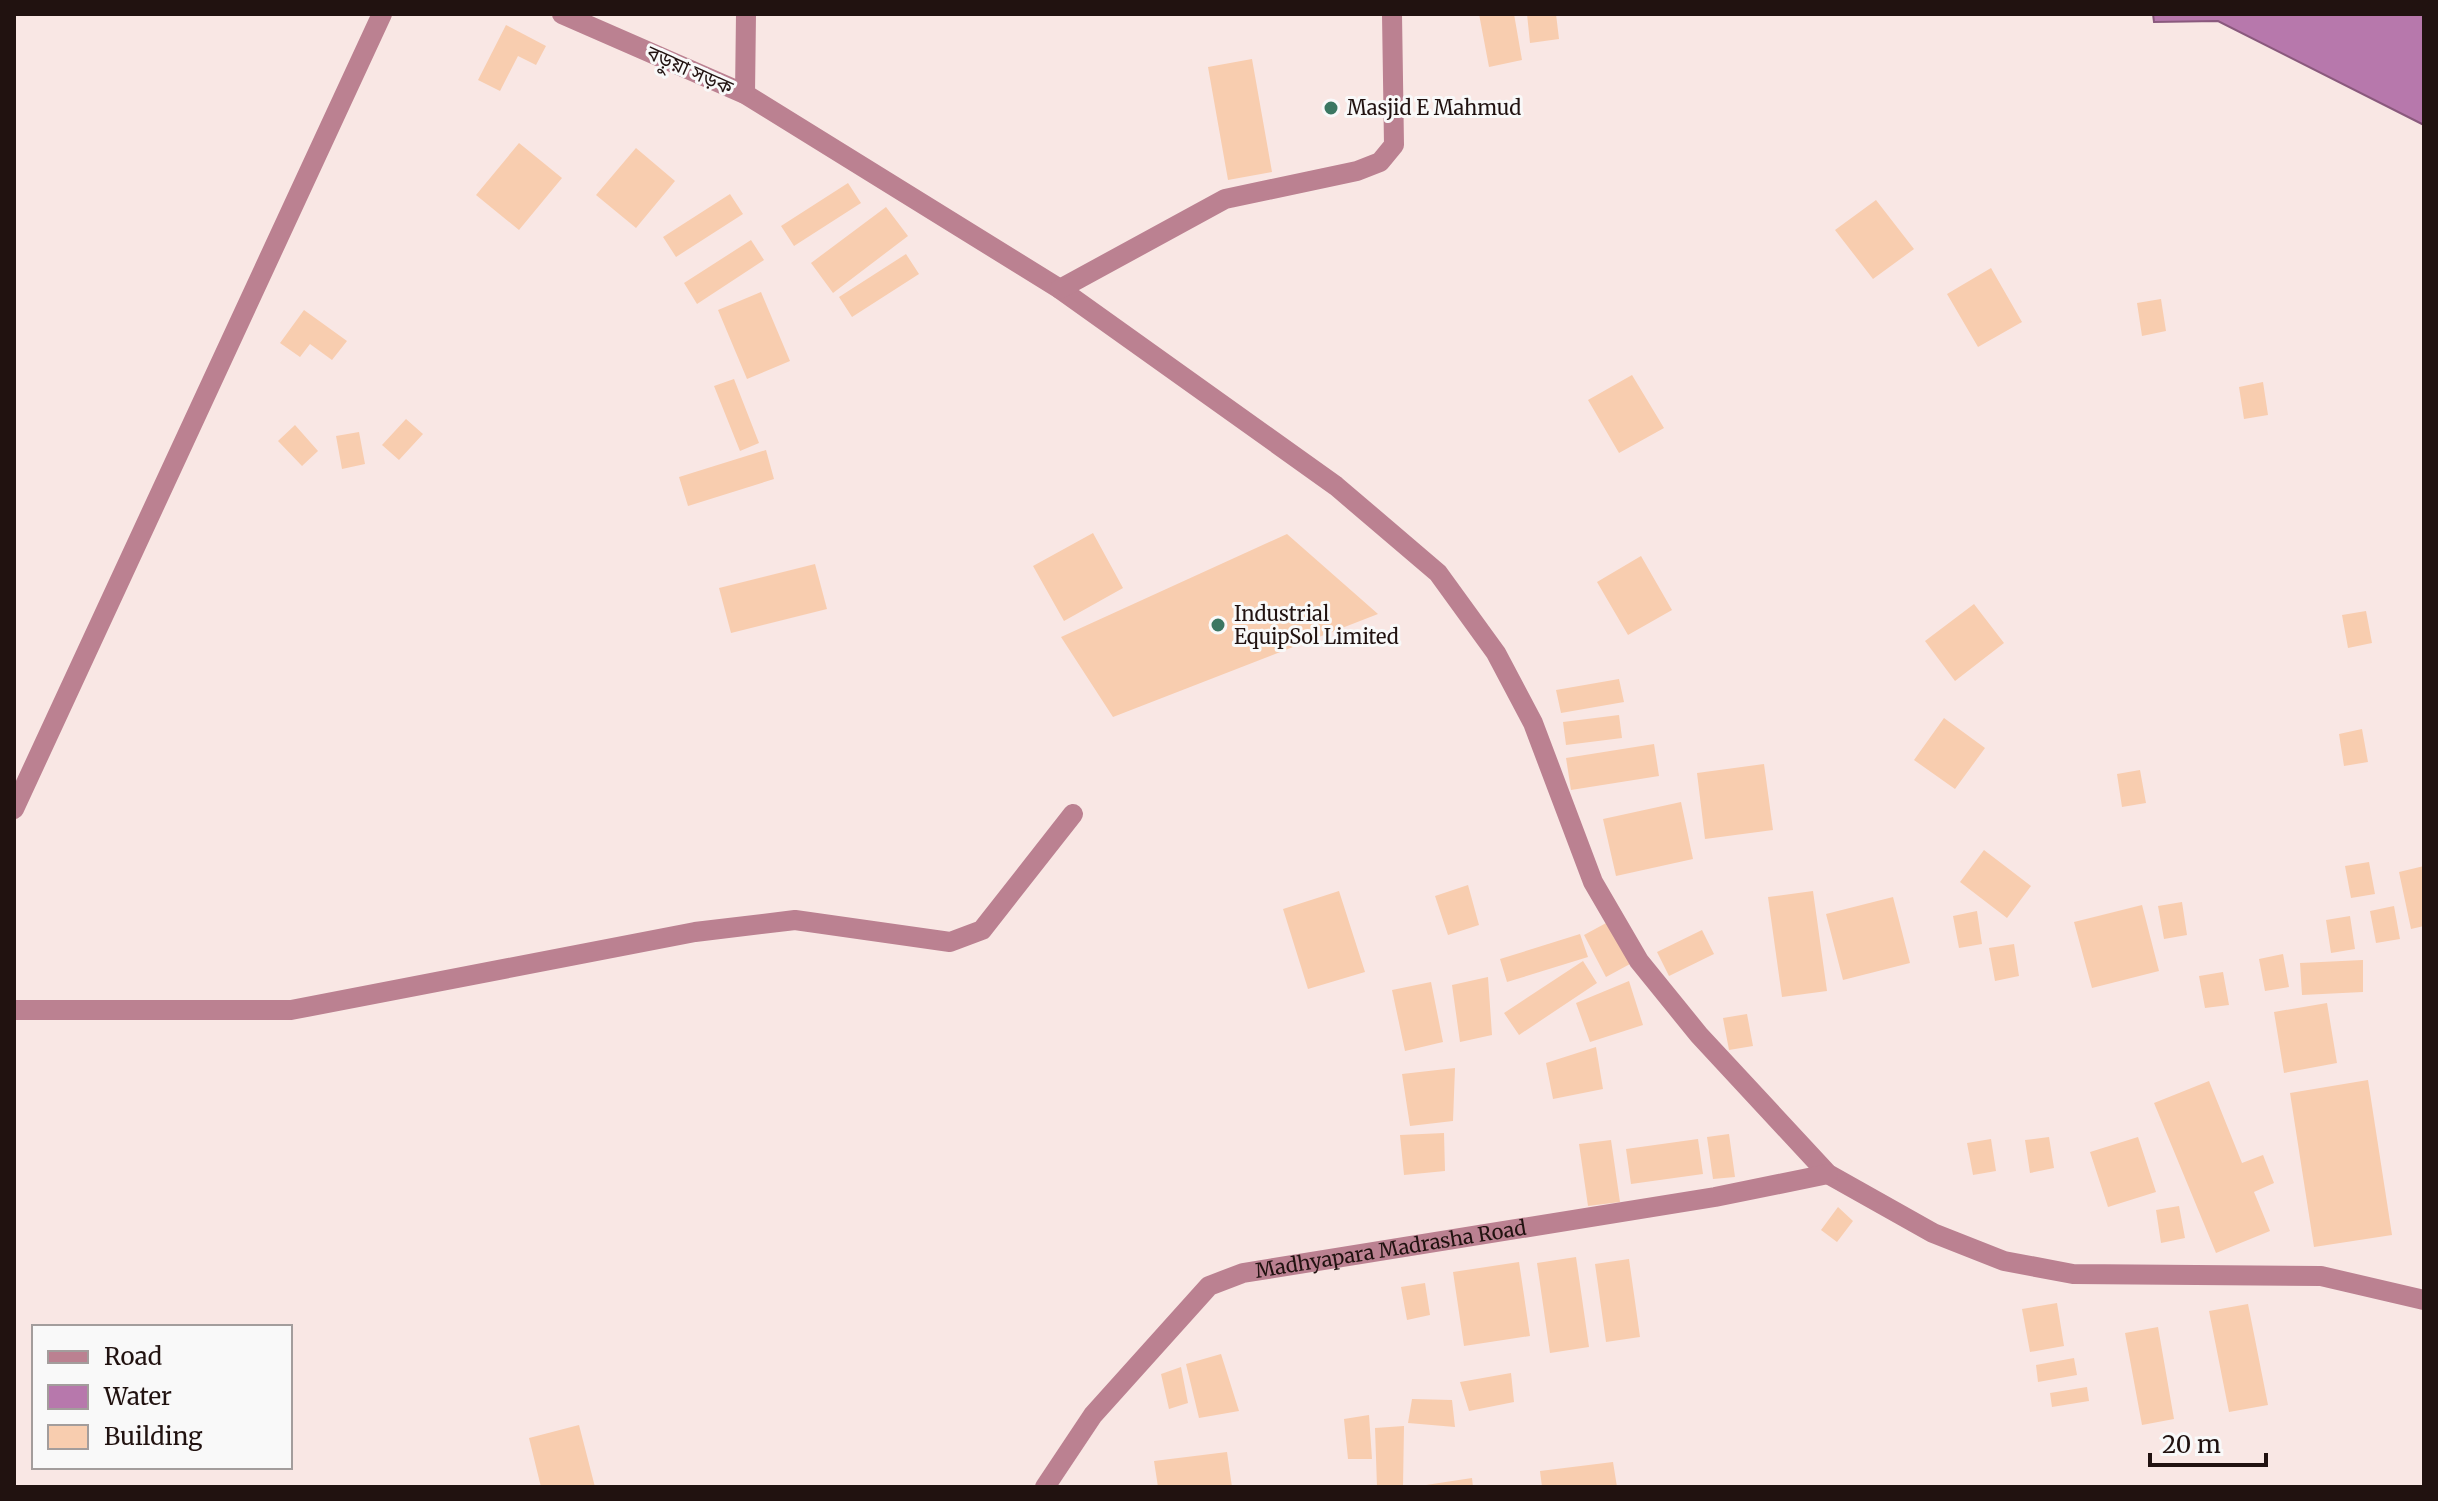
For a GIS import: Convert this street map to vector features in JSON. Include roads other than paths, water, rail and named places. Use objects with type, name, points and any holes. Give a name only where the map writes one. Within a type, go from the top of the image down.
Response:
[{"type":"street","points":[[14,809],[382,14]]},
{"type":"street","name":"বড়ুয়া সড়ক","points":[[562,14],[745,94],[746,14]]},
{"type":"street","points":[[1060,289],[1225,199],[1357,171],[1380,162],[1394,145],[1392,14]]},
{"type":"street","points":[[745,94],[1060,289],[1336,486],[1438,573],[1496,653],[1533,723],[1593,882],[1639,961],[1699,1035],[1828,1174],[1933,1233],[2004,1261],[2073,1274],[2321,1276],[2424,1300]]},
{"type":"street","points":[[14,1010],[291,1010],[695,932],[795,920],[950,942],[982,930],[1073,814]]},
{"type":"street","name":"Madhyapara Madrasha Road","points":[[1045,1487],[1093,1415],[1209,1286],[1243,1273],[1715,1197],[1828,1174]]},
{"type":"water","points":[[2153,14],[2424,14],[2424,125],[2218,21],[2154,22]]},
{"type":"place","name":"Masjid E Mahmud","points":[[1331,108]]},
{"type":"place","name":"Industrial EquipSol Limited","points":[[1218,625]]}]
